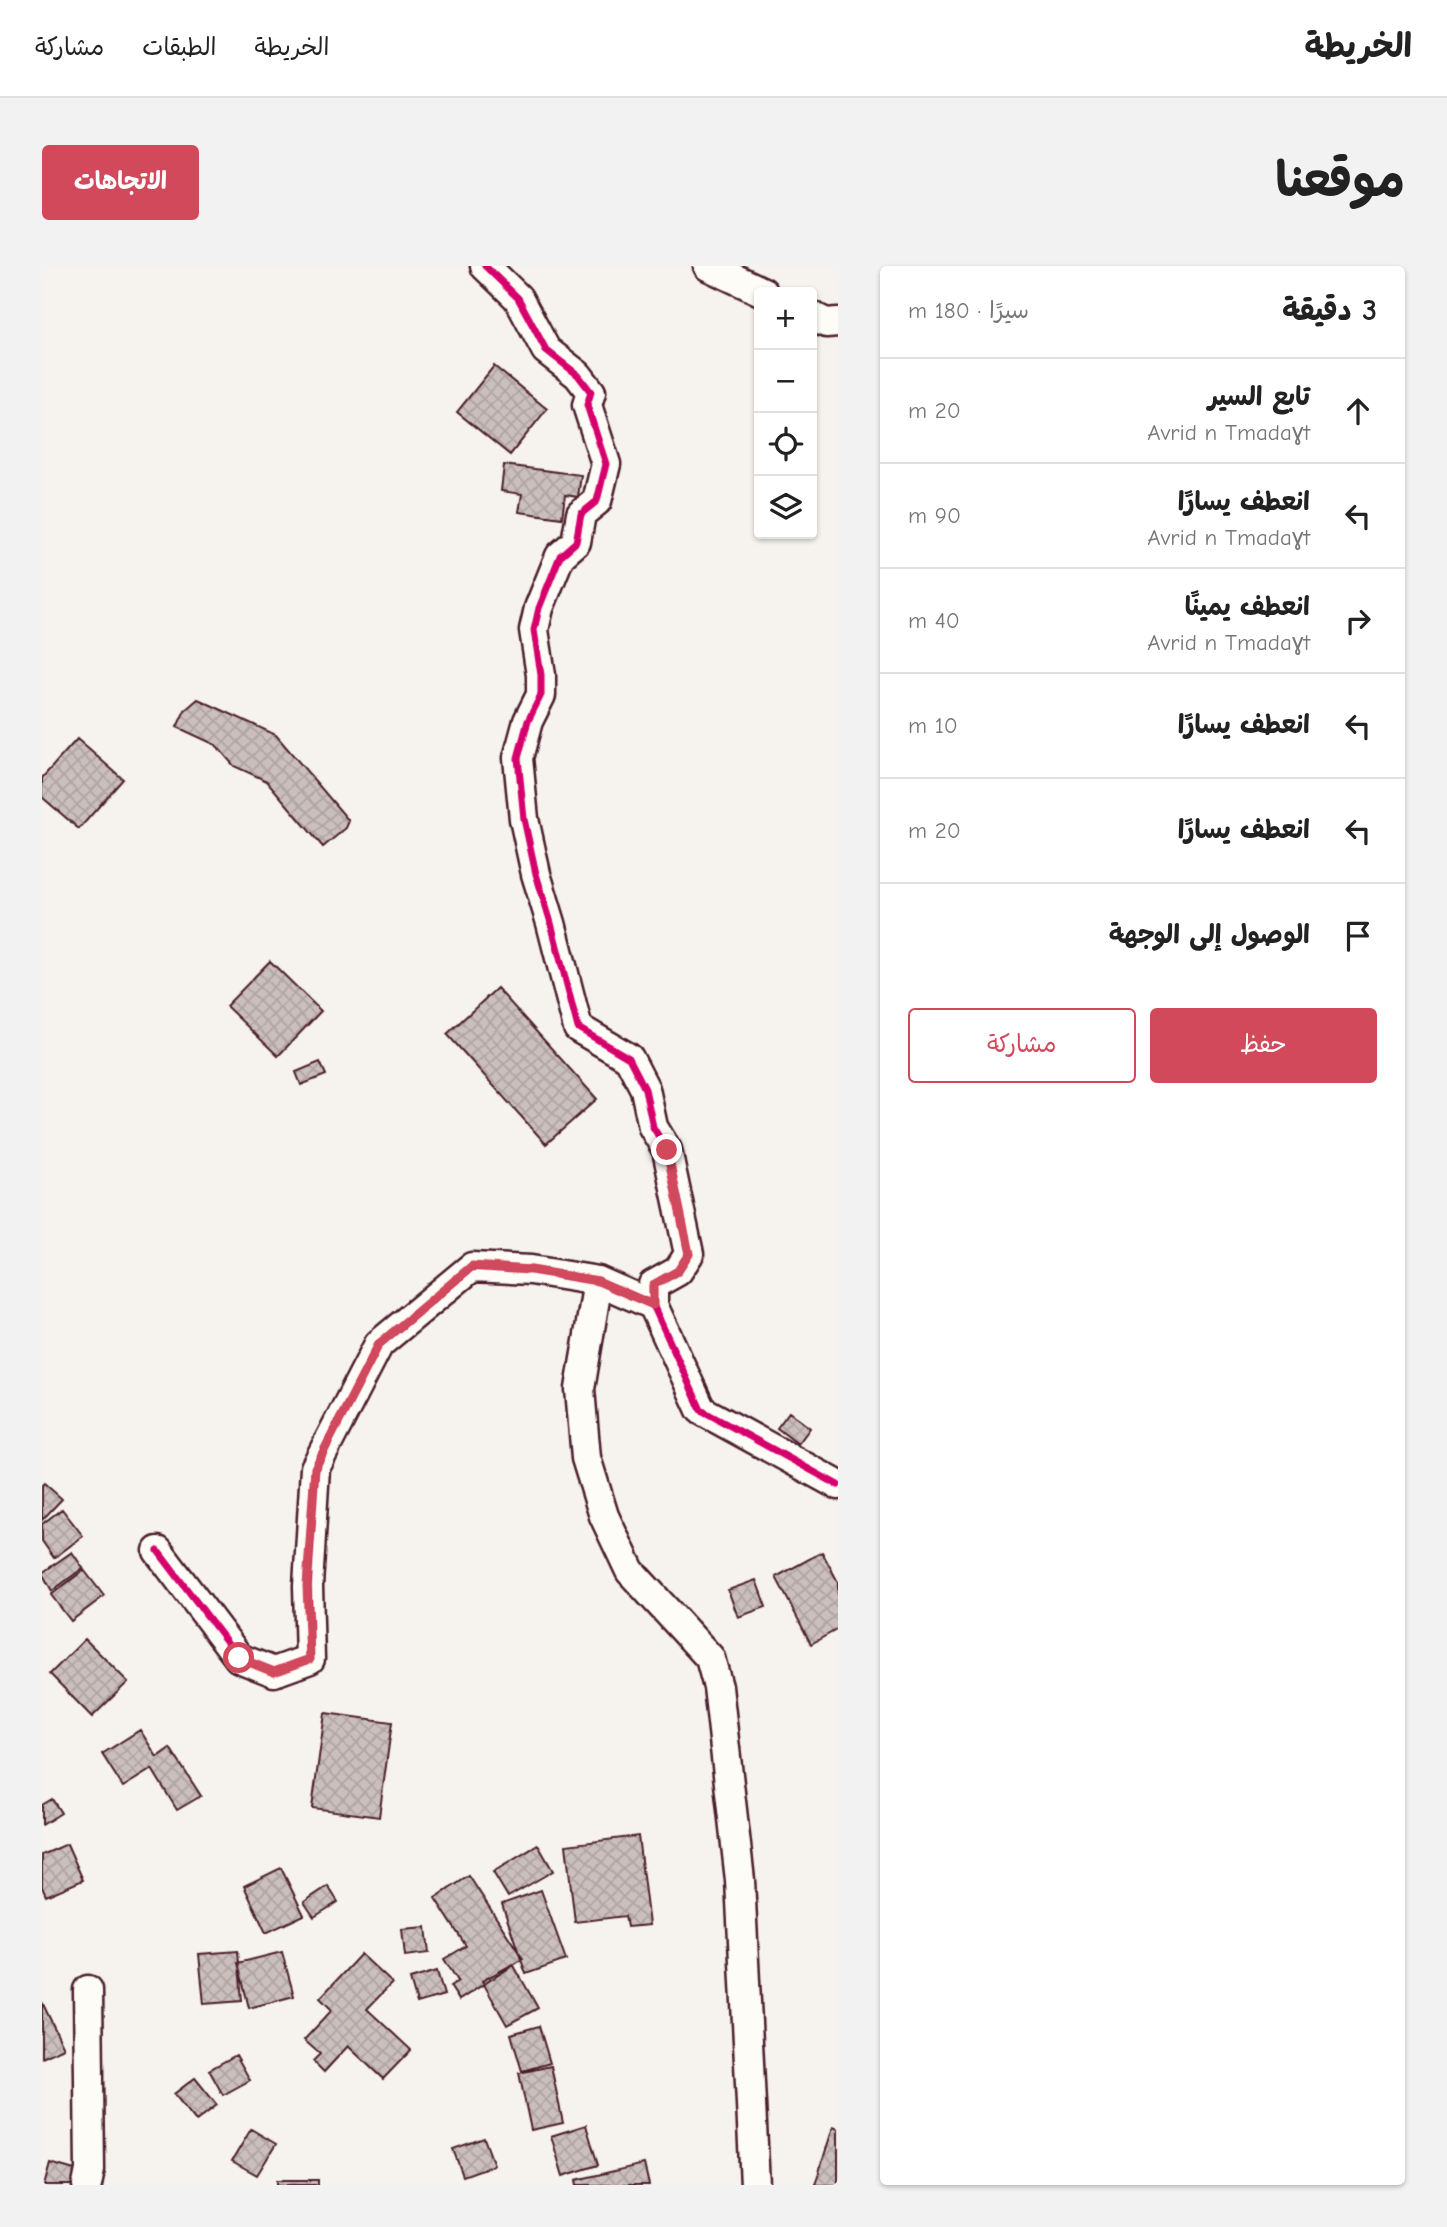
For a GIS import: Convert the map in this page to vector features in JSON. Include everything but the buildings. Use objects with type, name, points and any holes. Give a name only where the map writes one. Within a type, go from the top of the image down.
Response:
[{"type":"street","points":[[485,266],[518,298],[545,350],[578,375],[591,393],[587,405],[606,464],[597,501],[581,514],[576,542],[560,556],[539,608],[534,630],[541,675],[541,695],[528,721],[518,758],[524,819],[533,860],[578,1027],[629,1058],[645,1089],[653,1127],[667,1150],[689,1254],[678,1271],[653,1285],[653,1305],[701,1410],[838,1485]]},
{"type":"street","points":[[708,266],[754,288]]},
{"type":"street","points":[[817,318],[826,323],[838,322]]},
{"type":"street","points":[[158,1551],[239,1658],[274,1672],[310,1659],[307,1586],[315,1468],[379,1344],[472,1266],[531,1270],[598,1281],[653,1305]]},
{"type":"street","points":[[598,1281],[580,1389],[586,1458],[604,1516],[630,1571],[710,1658],[718,1687],[740,1880],[755,2185]]},
{"type":"street","points":[[88,1990],[88,2185]]},
{"type":"cycle path","points":[[485,266],[518,298],[546,350],[578,375],[591,392],[587,405],[606,464],[597,501],[581,514],[576,542],[560,556],[539,608],[534,630],[541,675],[541,695],[528,721],[518,758],[524,819],[536,874],[578,1028],[629,1058],[645,1089],[653,1127],[667,1150],[689,1254],[678,1271],[653,1285],[653,1305]]},
{"type":"cycle path","points":[[158,1551],[239,1658],[274,1672],[310,1659],[308,1586],[315,1468],[379,1344],[472,1267],[531,1270],[598,1281],[653,1305],[701,1410],[838,1485]]},
{"type":"route","points":[[239,1658],[274,1672],[310,1659],[307,1586],[315,1468],[379,1344],[472,1266],[531,1270],[598,1281],[653,1305],[653,1285],[678,1271],[689,1254],[667,1150]]}]
